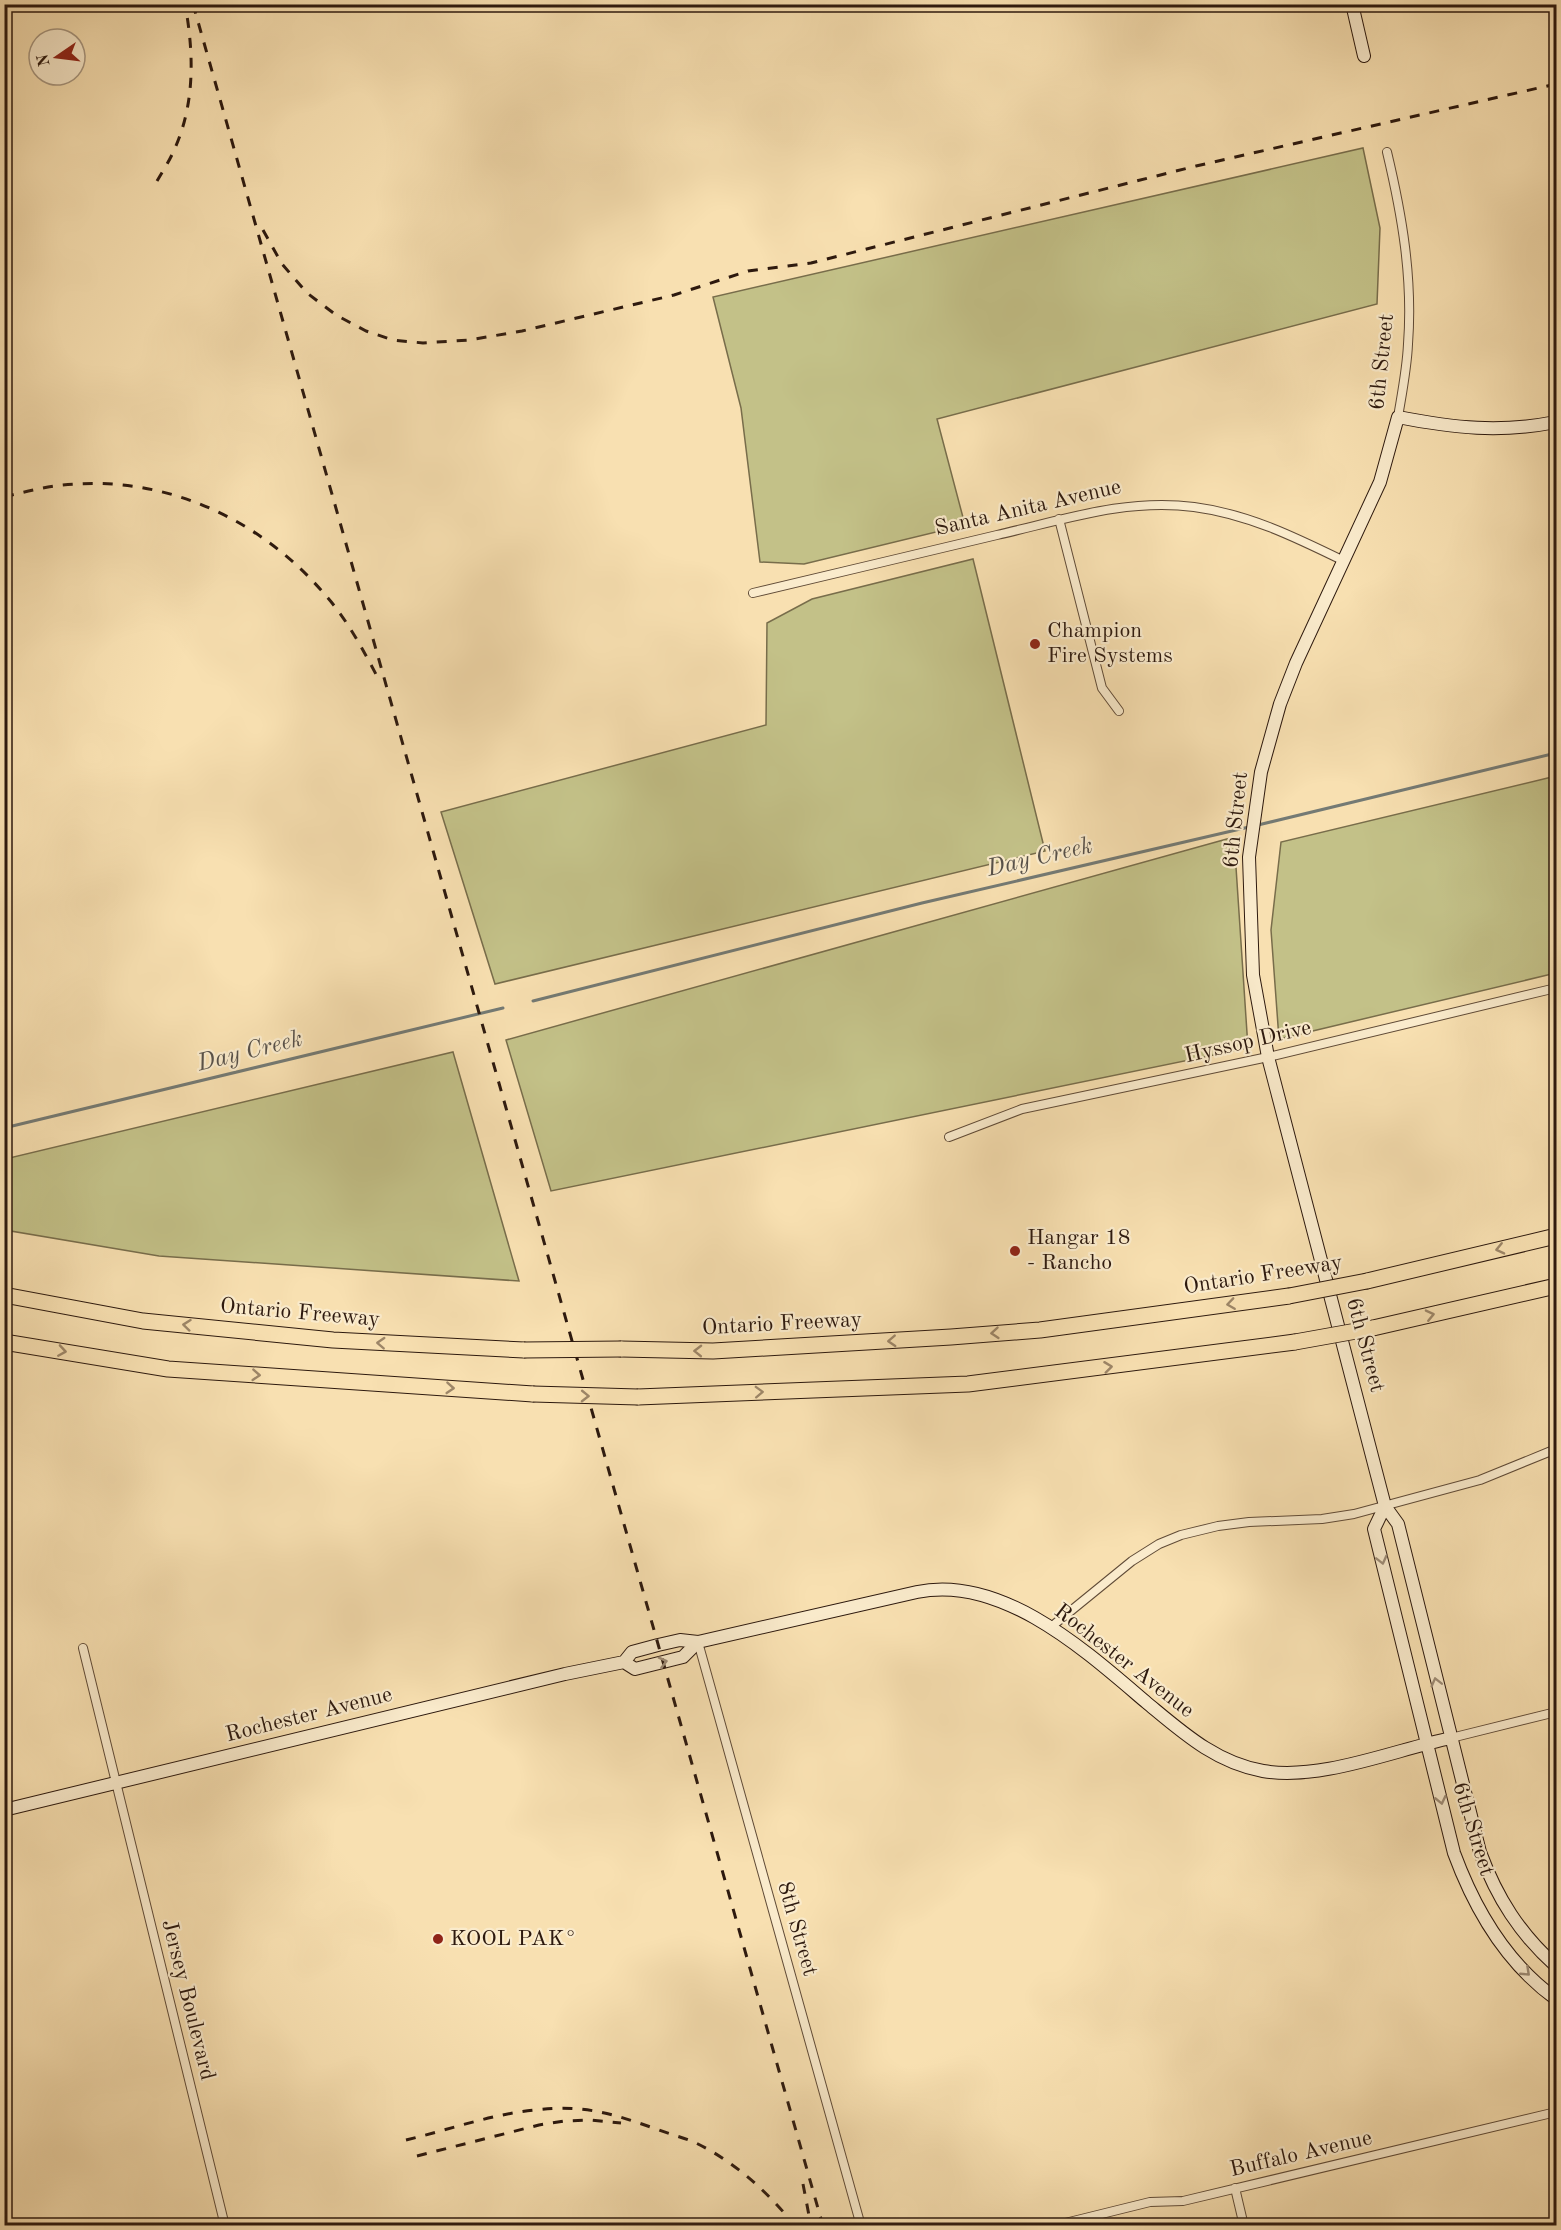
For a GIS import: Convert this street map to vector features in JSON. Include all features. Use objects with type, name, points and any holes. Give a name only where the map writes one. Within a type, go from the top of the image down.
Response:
[{"type":"highway","name":"Ontario Freeway","points":[[4,1295],[143,1321],[333,1340],[524,1350],[713,1351],[1040,1330],[1289,1296],[1367,1281],[1557,1236]]},
{"type":"highway","points":[[4,1342],[168,1369],[533,1394],[638,1397],[968,1384],[1295,1342],[1373,1328],[1557,1286]]},
{"type":"main road","points":[[1352,4],[1364,56]]},
{"type":"main road","points":[[1398,417],[1440,425],[1488,430],[1557,422]]},
{"type":"main road","name":"6th Street","points":[[1398,417],[1380,482],[1301,653],[1280,704],[1266,751],[1249,857],[1253,975],[1268,1057],[1385,1506],[1398,1524],[1480,1852],[1494,1888],[1519,1927],[1557,1966]]},
{"type":"main road","name":"6th Street","points":[[1385,1506],[1374,1529],[1451,1843],[1474,1902],[1488,1925],[1518,1964],[1557,1999]]},
{"type":"main road","name":"Rochester Avenue","points":[[4,1810],[565,1674],[624,1662],[632,1652],[658,1645],[680,1640],[698,1642],[917,1592],[942,1589],[986,1596],[1028,1613],[1051,1627],[1211,1753],[1263,1772],[1317,1771],[1451,1738]]},
{"type":"main road","name":"Rochester Avenue","points":[[624,1662],[635,1669],[683,1657],[698,1642]]},
{"type":"street","name":"6th Street","points":[[1387,152],[1401,218],[1408,284],[1408,345],[1398,417]]},
{"type":"street","name":"Santa Anita Avenue","points":[[753,593],[1059,519],[1126,506],[1192,506],[1235,514],[1259,522],[1344,561]]},
{"type":"street","points":[[1059,519],[1102,688],[1119,711]]},
{"type":"street","name":"Hyssop Drive","points":[[949,1137],[1022,1109],[1268,1057],[1557,988]]},
{"type":"street","points":[[1051,1627],[1132,1561],[1174,1538],[1218,1526],[1250,1522],[1322,1519],[1385,1506],[1480,1480],[1557,1449]]},
{"type":"street","name":"8th Street","points":[[698,1642],[861,2226]]},
{"type":"street","name":"Jersey Boulevard","points":[[83,1648],[225,2226]]},
{"type":"street","points":[[1451,1738],[1557,1712]]},
{"type":"street","name":"Buffalo Avenue","points":[[1053,2226],[1150,2202],[1183,2201],[1557,2112]]},
{"type":"street","points":[[1235,2188],[1244,2226]]},
{"type":"shaded area","points":[[1363,148],[1380,228],[1377,304],[937,419],[965,525],[804,564],[760,562],[741,408],[713,297]]},
{"type":"shaded area","points":[[973,559],[1045,851],[495,984],[441,812],[766,725],[767,623],[812,599]]},
{"type":"shaded area","points":[[1556,776],[1556,973],[1279,1039],[1271,930],[1281,842]]},
{"type":"shaded area","points":[[1234,837],[1248,1048],[551,1191],[506,1040]]},
{"type":"shaded area","points":[[453,1052],[519,1281],[159,1256],[5,1230],[5,1159]]},
{"type":"waterway","name":"Day Creek","points":[[1258,825],[1556,753]]},
{"type":"waterway","name":"Day Creek","points":[[533,1001],[922,903],[1249,827]]},
{"type":"waterway","name":"Day Creek","points":[[4,1128],[503,1008]]},
{"type":"railway","points":[[157,181],[182,131],[189,96],[191,59],[185,4]]},
{"type":"railway","points":[[193,4],[823,2226]]},
{"type":"railway","points":[[263,230],[282,264],[307,293],[336,315],[366,331],[393,340],[423,343],[469,340],[522,331],[674,295],[748,271],[811,263],[1196,166],[1556,84]]},
{"type":"railway","points":[[4,497],[58,486],[112,484],[148,489],[182,498],[215,511],[246,527],[275,547],[302,571],[342,616],[380,682]]},
{"type":"railway","points":[[406,2140],[519,2112],[553,2108],[599,2112],[684,2138],[726,2160],[751,2180],[795,2226]]},
{"type":"railway","points":[[417,2156],[539,2125],[589,2120],[621,2123]]},
{"type":"railway","points":[[803,2184],[811,2226]]},
{"type":"place","name":"Champion Fire Systems","points":[[1035,644]]},
{"type":"place","name":"Hangar 18 - Rancho","points":[[1015,1251]]},
{"type":"place","name":"KOOL PAK°","points":[[438,1939]]}]
